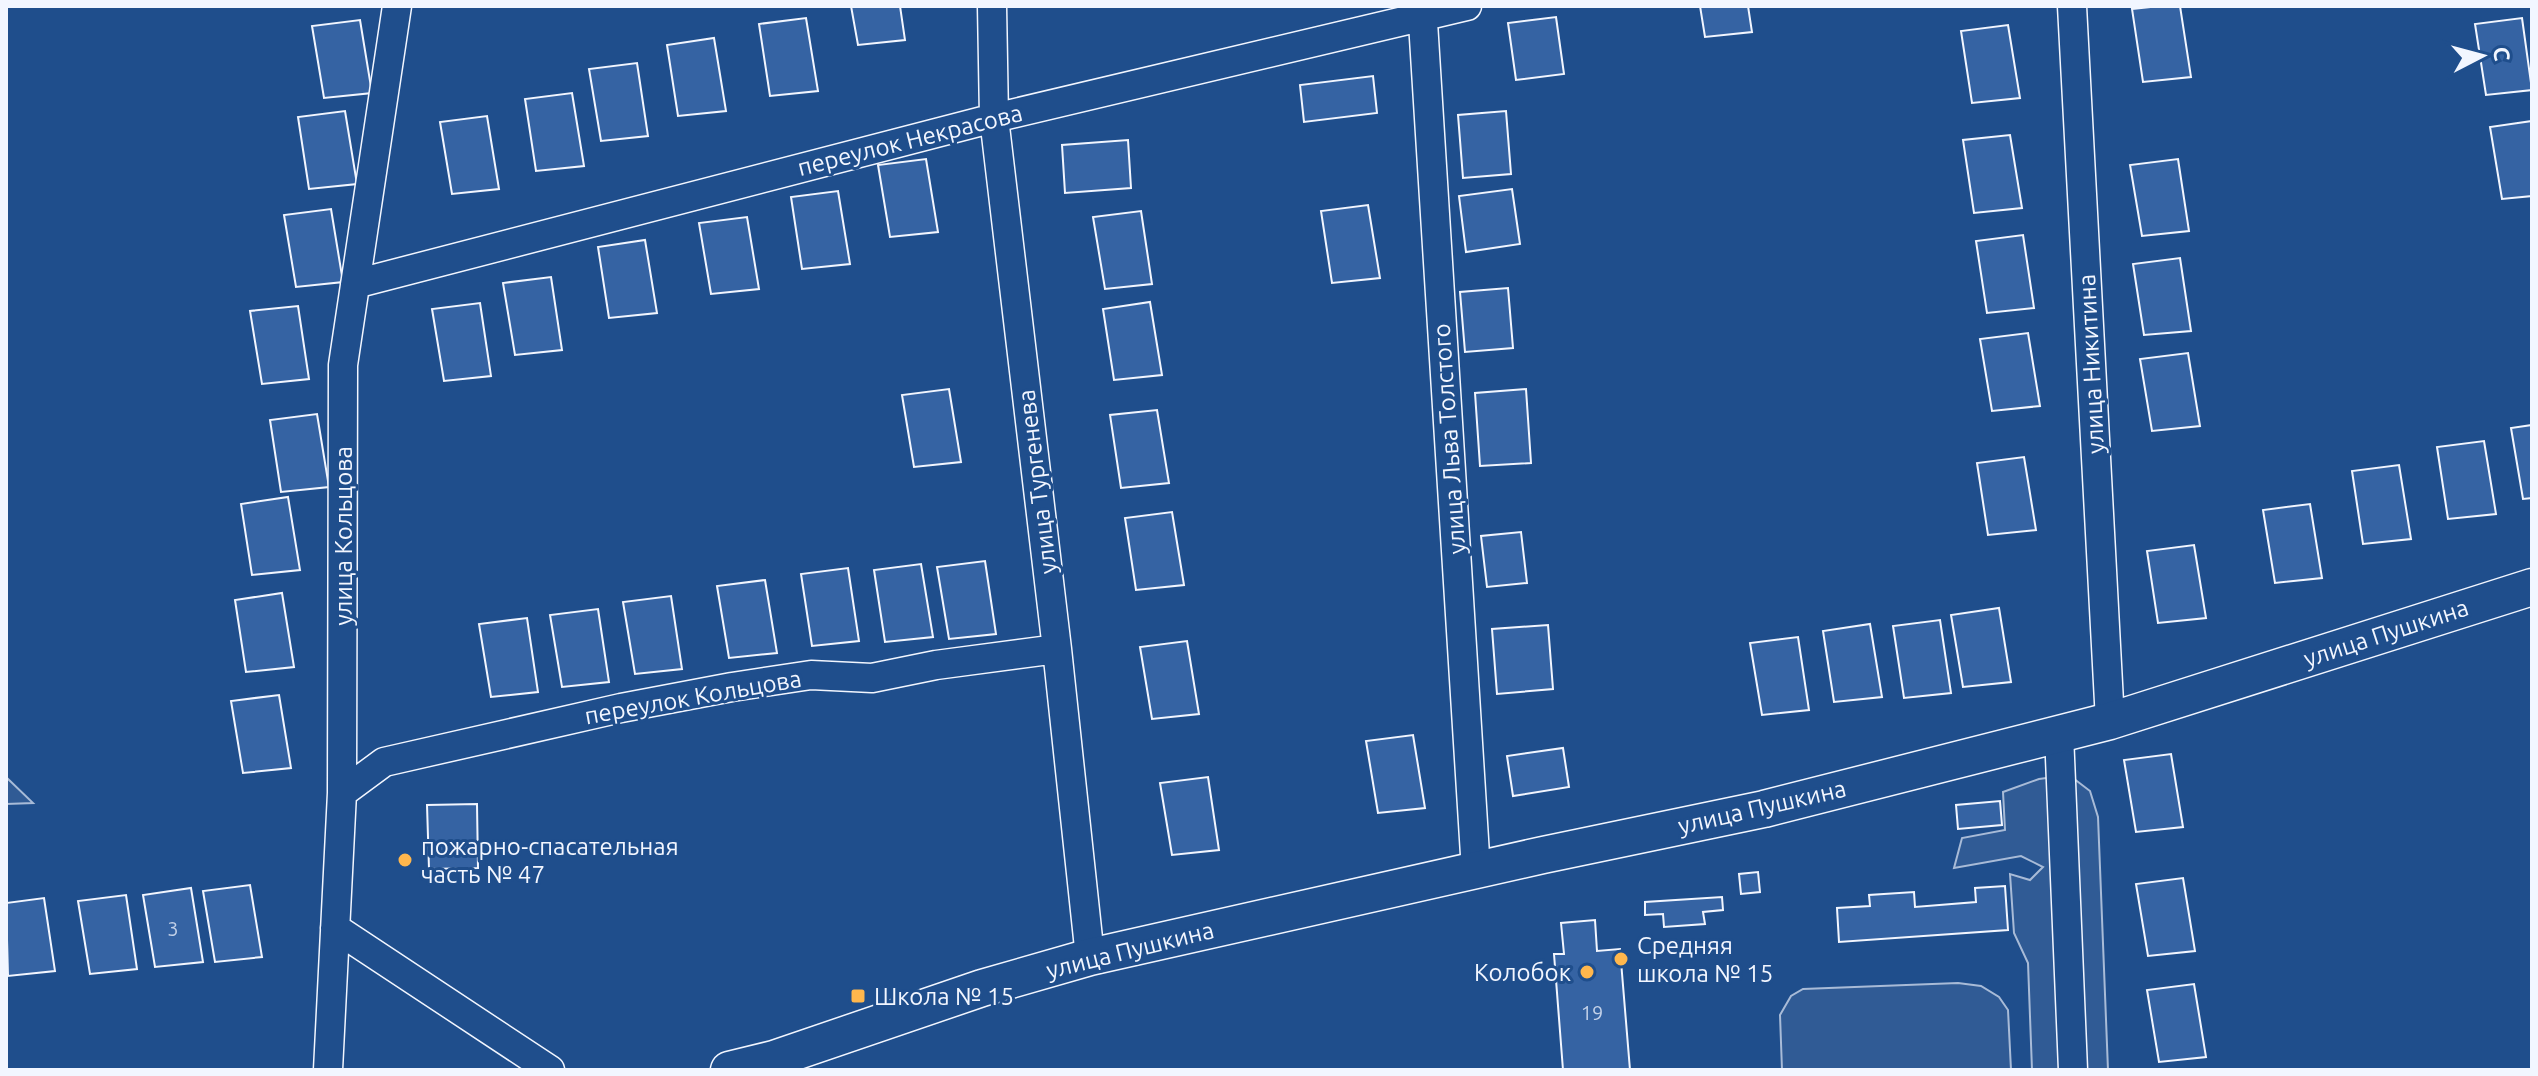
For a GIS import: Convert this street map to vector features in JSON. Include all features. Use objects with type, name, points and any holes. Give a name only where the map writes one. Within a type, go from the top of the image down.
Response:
[{"type":"street","name":"улица Кольцова","points":[[328,1070],[342,793],[343,365],[397,6]]},
{"type":"street","name":"улица Тургенева","points":[[992,6],[994,118],[1090,957]]},
{"type":"street","name":"переулок Некрасова","points":[[355,284],[994,118],[1422,11],[1467,6]]},
{"type":"street","name":"улица Никитина","points":[[2072,6],[2110,721]]},
{"type":"street","name":"улица Льва Толстого","points":[[1422,11],[1476,871]]},
{"type":"street","name":"улица Пушкина","points":[[729,1070],[774,1059],[982,988],[1090,957],[1543,855],[1764,809],[2110,721],[2532,587]]},
{"type":"street","name":"переулок Кольцова","points":[[342,793],[384,762],[621,708],[811,675],[872,678],[936,665],[1057,649]]},
{"type":"street","points":[[2059,734],[2073,1070]]},
{"type":"street","points":[[335,928],[550,1070]]},
{"type":"shaded area","points":[[2069,775],[2090,791],[2098,817],[2108,1070],[2032,1070],[2028,963],[2014,933],[2010,874],[2030,880],[2043,867],[2021,856],[1954,868],[1962,838],[2005,830],[2003,792],[2039,779]]},
{"type":"shaded area","points":[[6,777],[33,803],[6,804]]},
{"type":"shaded area","points":[[1958,983],[1981,986],[1999,997],[2008,1010],[2011,1070],[1782,1070],[1780,1015],[1791,996],[1803,989]]},
{"type":"building","points":[[851,6],[900,6],[905,40],[858,45]]},
{"type":"building","points":[[1700,6],[1748,6],[1752,32],[1705,37]]},
{"type":"building","points":[[2180,6],[2191,77],[2143,82],[2132,9]]},
{"type":"building","points":[[1556,17],[1564,74],[1516,80],[1508,23]]},
{"type":"building","points":[[806,18],[818,91],[770,96],[759,24]]},
{"type":"building","points":[[2522,18],[2532,90],[2486,95],[2475,24]]},
{"type":"building","points":[[360,20],[372,93],[324,98],[312,26]]},
{"type":"building","points":[[2008,25],[2020,98],[1972,103],[1961,31]]},
{"type":"building","points":[[714,38],[726,111],[678,116],[667,45]]},
{"type":"building","points":[[637,63],[648,136],[601,141],[589,69]]},
{"type":"building","points":[[1373,76],[1377,113],[1304,122],[1300,85]]},
{"type":"building","points":[[572,93],[584,166],[536,171],[525,99]]},
{"type":"building","points":[[345,111],[357,184],[309,189],[298,117]]},
{"type":"building","points":[[1506,111],[1511,174],[1463,178],[1458,115]]},
{"type":"building","points":[[487,116],[499,189],[452,194],[440,122]]},
{"type":"building","points":[[2532,121],[2532,196],[2502,199],[2490,127]]},
{"type":"building","points":[[2010,135],[2022,208],[1974,213],[1963,140]]},
{"type":"building","points":[[1128,140],[1131,188],[1065,193],[1062,145]]},
{"type":"building","points":[[926,159],[938,232],[890,237],[878,165]]},
{"type":"building","points":[[2178,159],[2189,231],[2142,236],[2130,165]]},
{"type":"building","points":[[1512,189],[1520,244],[1466,252],[1459,196]]},
{"type":"building","points":[[838,191],[850,264],[802,269],[791,197]]},
{"type":"building","points":[[1368,205],[1380,278],[1332,283],[1321,211]]},
{"type":"building","points":[[331,209],[343,282],[296,287],[284,215]]},
{"type":"building","points":[[1141,211],[1152,284],[1105,289],[1093,217]]},
{"type":"building","points":[[747,217],[759,289],[711,294],[699,223]]},
{"type":"building","points":[[2023,235],[2034,308],[1987,313],[1976,241]]},
{"type":"building","points":[[645,240],[657,313],[609,318],[598,247]]},
{"type":"building","points":[[2180,258],[2191,331],[2144,335],[2133,264]]},
{"type":"building","points":[[551,277],[562,350],[515,355],[503,283]]},
{"type":"building","points":[[1508,288],[1513,348],[1465,352],[1460,292]]},
{"type":"building","points":[[1150,302],[1162,375],[1114,380],[1103,309]]},
{"type":"building","points":[[480,303],[491,376],[444,381],[432,309]]},
{"type":"building","points":[[298,306],[309,379],[262,384],[250,311]]},
{"type":"building","points":[[2028,333],[2040,406],[1992,411],[1980,339]]},
{"type":"building","points":[[2188,353],[2200,426],[2152,431],[2140,359]]},
{"type":"building","points":[[949,389],[961,462],[914,467],[902,395]]},
{"type":"building","points":[[1526,389],[1531,463],[1480,466],[1475,393]]},
{"type":"building","points":[[1157,410],[1169,483],[1121,488],[1110,415]]},
{"type":"building","points":[[317,414],[329,487],[281,492],[270,420]]},
{"type":"building","points":[[2532,425],[2532,498],[2523,499],[2511,428]]},
{"type":"building","points":[[2484,441],[2496,514],[2448,519],[2437,447]]},
{"type":"building","points":[[2024,457],[2036,530],[1988,535],[1977,463]]},
{"type":"building","points":[[2399,465],[2411,539],[2363,544],[2352,471]]},
{"type":"building","points":[[288,497],[300,570],[252,575],[241,504]]},
{"type":"building","points":[[2310,504],[2322,578],[2275,583],[2263,510]]},
{"type":"building","points":[[1172,512],[1184,585],[1136,590],[1125,518]]},
{"type":"building","points":[[1521,532],[1527,583],[1487,587],[1481,536]]},
{"type":"building","points":[[2194,545],[2206,618],[2158,623],[2147,551]]},
{"type":"building","points":[[985,561],[996,634],[949,639],[937,567]]},
{"type":"building","points":[[921,564],[933,637],[885,642],[874,570]]},
{"type":"building","points":[[848,568],[859,641],[812,646],[801,574]]},
{"type":"building","points":[[765,580],[777,653],[729,658],[717,586]]},
{"type":"building","points":[[282,593],[294,667],[246,672],[235,600]]},
{"type":"building","points":[[671,596],[682,669],[635,674],[623,602]]},
{"type":"building","points":[[1999,608],[2011,682],[1963,687],[1951,615]]},
{"type":"building","points":[[598,609],[609,682],[562,687],[550,615]]},
{"type":"building","points":[[527,618],[538,692],[491,697],[479,624]]},
{"type":"building","points":[[1940,620],[1951,693],[1904,698],[1893,626]]},
{"type":"building","points":[[1870,624],[1882,697],[1834,702],[1823,631]]},
{"type":"building","points":[[1548,625],[1553,689],[1497,694],[1492,629]]},
{"type":"building","points":[[1798,637],[1809,710],[1762,715],[1750,643]]},
{"type":"building","points":[[1187,641],[1199,714],[1152,719],[1140,647]]},
{"type":"building","points":[[279,695],[291,768],[243,773],[231,701]]},
{"type":"building","points":[[1413,735],[1425,808],[1378,813],[1366,741]]},
{"type":"building","points":[[1563,748],[1569,787],[1513,796],[1507,756]]},
{"type":"building","points":[[2171,754],[2183,827],[2136,832],[2124,760]]},
{"type":"building","points":[[1208,777],[1219,850],[1172,855],[1160,783]]},
{"type":"building","points":[[2000,801],[2002,825],[1958,829],[1956,805]]},
{"type":"building","points":[[477,804],[478,868],[429,869],[427,805]]},
{"type":"building","points":[[1758,872],[1760,892],[1741,894],[1739,874]]},
{"type":"building","points":[[2183,878],[2195,951],[2148,956],[2136,884]]},
{"type":"building","points":[[250,885],[262,957],[215,962],[203,891]]},
{"type":"building","points":[[2005,886],[2008,930],[1839,942],[1837,908],[1870,906],[1869,895],[1914,892],[1915,907],[1976,902],[1975,888]]},
{"type":"building","points":[[191,888],[203,962],[155,967],[143,895]]},
{"type":"building","points":[[126,895],[137,969],[90,974],[78,901]]},
{"type":"building","points":[[1722,897],[1723,910],[1703,912],[1705,924],[1664,927],[1663,914],[1645,915],[1645,902]]},
{"type":"building","points":[[44,898],[55,971],[8,976],[6,903]]},
{"type":"building","points":[[1595,920],[1597,951],[1620,949],[1630,1070],[1563,1070],[1554,954],[1564,954],[1561,923]]},
{"type":"building","points":[[2194,984],[2206,1057],[2159,1062],[2147,990]]},
{"type":"place","name":"пожарно-спасательная часть № 47","points":[[405,860]]},
{"type":"place","name":"Средняя школа № 15","points":[[1621,959]]},
{"type":"place","name":"Колобок","points":[[1587,972]]},
{"type":"place","name":"Школа № 15","points":[[858,996]]}]
